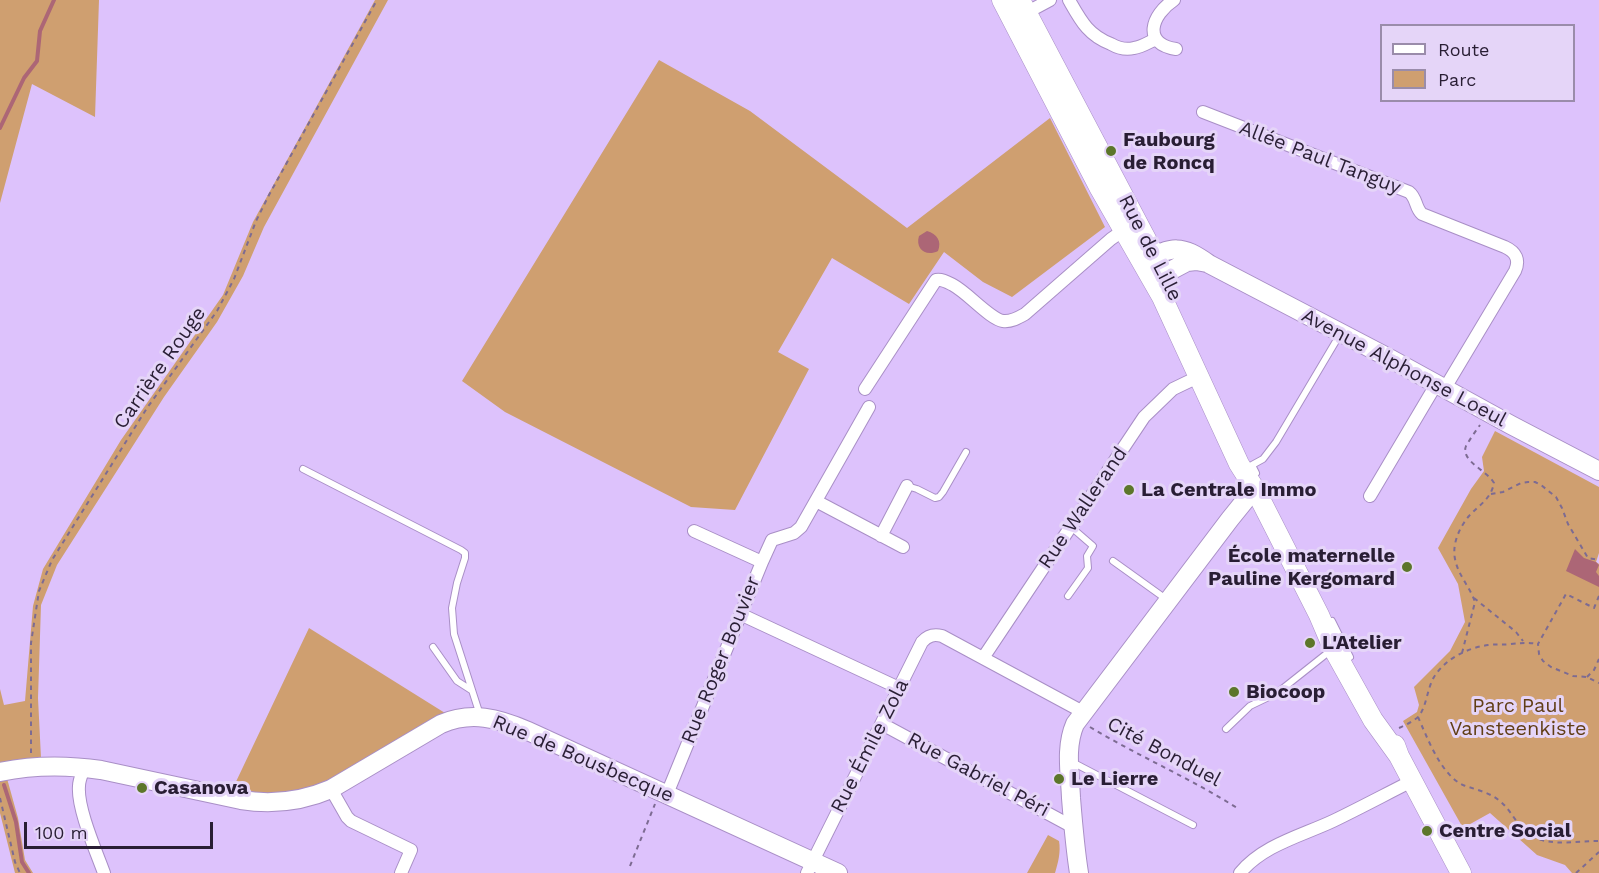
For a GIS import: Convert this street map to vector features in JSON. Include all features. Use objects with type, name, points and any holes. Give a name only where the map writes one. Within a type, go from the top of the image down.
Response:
[{"type":"main road","name":"Rue de Lille","points":[[1002,0],[1020,11],[1159,277],[1373,720],[1399,756]]},
{"type":"main road","name":"Rue de Lille","points":[[1020,11],[1099,187],[1124,230],[1148,258]]},
{"type":"main road","name":"Rue de Lille","points":[[1159,277],[1239,464],[1255,477]]},
{"type":"main road","name":"Rue de Lille","points":[[1342,653],[1389,733],[1461,873]]},
{"type":"street","points":[[1020,11],[1050,0]]},
{"type":"street","points":[[1069,0],[1091,34],[1106,43],[1127,49],[1136,48],[1156,39]]},
{"type":"street","points":[[1174,0],[1156,16],[1154,29],[1156,39],[1165,48],[1176,49]]},
{"type":"street","name":"Allée Paul Tanguy","points":[[1203,112],[1409,192],[1414,196],[1418,210],[1422,214],[1514,252],[1517,262],[1515,272],[1441,385]]},
{"type":"street","points":[[865,389],[936,280],[942,279],[962,290],[998,319],[1015,320],[1124,230]]},
{"type":"street","name":"Avenue Alphonse Loeul","points":[[1148,258],[1167,250],[1183,250],[1193,253],[1209,264],[1441,385],[1599,471]]},
{"type":"street","name":"Avenue Alphonse Loeul","points":[[1159,277],[1184,263],[1193,261],[1209,264]]},
{"type":"street","name":"Rue Wallerand","points":[[983,658],[1138,425],[1173,389],[1200,376]]},
{"type":"street","points":[[1370,496],[1441,385]]},
{"type":"street","points":[[762,562],[772,540],[799,530],[869,407]]},
{"type":"street","points":[[1079,873],[1069,761],[1069,744],[1073,728],[1167,600],[1250,494],[1255,477]]},
{"type":"street","points":[[881,536],[907,486]]},
{"type":"street","points":[[816,501],[903,547]]},
{"type":"street","name":"Rue Roger Bouvier","points":[[663,793],[762,562],[694,531]]},
{"type":"street","points":[[740,614],[899,688]]},
{"type":"street","name":"Rue Émile Zola","points":[[810,867],[922,642],[932,635],[942,636],[983,658]]},
{"type":"street","points":[[983,658],[1080,716]]},
{"type":"street","name":"Rue de Bousbecque","points":[[0,772],[60,766],[84,768],[262,803],[293,801],[332,789],[441,724],[459,718],[480,716],[515,726],[663,793],[810,867],[838,873]]},
{"type":"street","name":"Rue Gabriel Péri","points":[[882,724],[1074,834]]},
{"type":"street","points":[[84,768],[79,786],[81,808],[104,873]]},
{"type":"street","points":[[1240,873],[1256,857],[1271,848],[1349,813],[1412,781]]},
{"type":"street","points":[[332,789],[351,821],[411,850],[401,873]]},
{"type":"street","points":[[1070,873],[1074,834]]},
{"type":"lane","points":[[1255,477],[1263,459],[1276,442],[1340,332]]},
{"type":"lane","points":[[907,486],[935,498],[939,496],[966,452]]},
{"type":"lane","points":[[303,469],[465,553],[452,608],[454,634],[480,716]]},
{"type":"lane","points":[[1280,521],[1287,536]]},
{"type":"lane","points":[[1068,596],[1088,568],[1087,556],[1093,546],[1071,527]]},
{"type":"lane","points":[[1113,561],[1167,600]]},
{"type":"lane","points":[[433,647],[457,681],[472,690]]},
{"type":"lane","points":[[1226,729],[1250,706],[1277,693],[1342,653]]},
{"type":"lane","points":[[1069,761],[1193,825]]},
{"type":"path","name":"Carrière Rouge","points":[[31,768],[31,643],[39,591],[52,560],[147,408],[217,311],[234,279],[256,221],[269,195],[377,0]]},
{"type":"path","points":[[1462,653],[1475,602],[1456,563],[1454,551],[1462,526],[1491,494],[1494,483],[1468,458],[1465,448],[1488,412]]},
{"type":"path","points":[[1491,494],[1503,492],[1521,483],[1535,482],[1541,485],[1556,497],[1563,508],[1568,524],[1588,558],[1599,560]]},
{"type":"path","points":[[1599,611],[1566,594],[1538,644],[1539,654],[1551,667],[1573,676],[1587,677],[1599,683]]},
{"type":"path","points":[[1594,608],[1599,596]]},
{"type":"path","points":[[1474,598],[1516,632],[1523,642]]},
{"type":"path","points":[[1389,733],[1418,717],[1434,678],[1441,669],[1462,653],[1487,645],[1523,642],[1538,644]]},
{"type":"path","points":[[1587,677],[1594,670],[1599,659]]},
{"type":"path","name":"Cité Bonduel","points":[[1080,716],[1116,742],[1237,808]]},
{"type":"path","points":[[1418,717],[1444,768],[1458,782],[1486,792],[1501,802],[1522,828],[1533,837],[1562,843],[1599,841]]},
{"type":"path","points":[[630,866],[663,793]]},
{"type":"path","points":[[0,798],[15,862],[20,873]]},
{"type":"path","points":[[1576,873],[1599,852]]},
{"type":"green space","points":[[0,0],[99,0],[95,117],[32,84],[0,203]]},
{"type":"green space","points":[[375,0],[388,0],[264,227],[243,276],[217,322],[164,397],[57,565],[41,605],[38,698],[41,758],[3,764],[18,818],[25,860],[33,873],[15,873],[0,813],[0,689],[4,705],[25,701],[33,606],[43,569],[121,440],[223,295],[253,222]]},
{"type":"green space","points":[[659,60],[750,111],[907,228],[1050,118],[1105,227],[1012,297],[983,282],[944,252],[909,304],[832,258],[778,352],[809,369],[735,510],[691,507],[505,412],[462,381]]},
{"type":"green space","name":"Parc Paul Vansteenkiste","points":[[1495,431],[1599,487],[1599,553],[1596,562],[1599,564],[1599,873],[1572,873],[1565,865],[1537,855],[1490,813],[1463,828],[1403,721],[1417,712],[1419,705],[1414,687],[1450,651],[1465,622],[1458,584],[1438,548],[1471,489],[1484,471],[1482,457]]},
{"type":"green space","points":[[309,628],[445,713],[343,773],[308,790],[269,795],[233,788]]},
{"type":"green space","points":[[1048,835],[1059,841],[1055,873],[1027,873]]},
{"type":"shaded area","points":[[927,231],[938,238],[938,251],[934,253],[923,251],[919,245],[919,236]]},
{"type":"shaded area","points":[[1575,549],[1584,558],[1599,565],[1596,572],[1599,576],[1599,587],[1566,571]]},
{"type":"waterway","points":[[0,128],[24,78],[37,61],[40,31],[54,0]]},
{"type":"waterway","points":[[4,785],[16,822],[22,862],[29,873]]},
{"type":"place","name":"Faubourg de Roncq","points":[[1111,151]]},
{"type":"place","name":"La Centrale Immo","points":[[1129,490]]},
{"type":"place","name":"École maternelle Pauline Kergomard","points":[[1407,567]]},
{"type":"place","name":"L'Atelier","points":[[1310,643]]},
{"type":"place","name":"Biocoop","points":[[1234,692]]},
{"type":"place","name":"Le Lierre","points":[[1059,779]]},
{"type":"place","name":"Casanova","points":[[142,788]]},
{"type":"place","name":"Centre Social","points":[[1427,831]]}]
